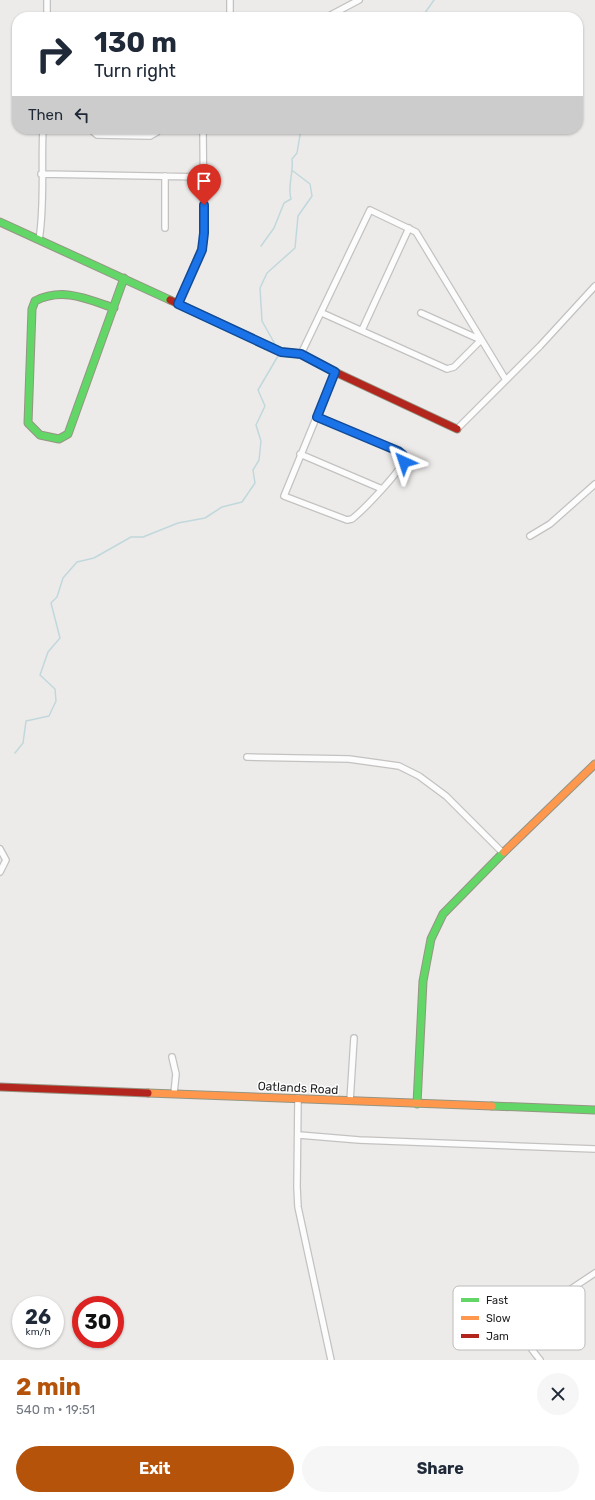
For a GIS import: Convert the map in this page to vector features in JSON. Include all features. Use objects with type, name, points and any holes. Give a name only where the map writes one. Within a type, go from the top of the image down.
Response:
[{"type":"street","points":[[47,0],[47,12]]},
{"type":"street","points":[[230,0],[230,12]]},
{"type":"street","points":[[336,12],[359,0]]},
{"type":"street","points":[[39,240],[43,207],[41,174],[43,134]]},
{"type":"street","points":[[96,134],[137,136],[150,136],[153,134]]},
{"type":"street","points":[[178,304],[204,242],[203,134]]},
{"type":"street","points":[[41,174],[204,178]]},
{"type":"street","points":[[165,176],[165,228]]},
{"type":"street","points":[[301,354],[322,313],[369,210],[409,228],[419,236],[506,380]]},
{"type":"street","points":[[0,222],[124,278],[281,352],[301,354],[335,372],[458,429],[595,286]]},
{"type":"street","points":[[362,330],[409,228]]},
{"type":"street","points":[[114,308],[66,293],[57,293],[35,301],[32,309],[28,423],[32,430],[54,440],[61,440],[68,434],[114,308],[124,278]]},
{"type":"street","points":[[322,313],[447,369],[454,367],[481,340]]},
{"type":"street","points":[[421,313],[481,340]]},
{"type":"street","points":[[317,417],[401,453],[404,462],[356,516],[347,520],[284,496],[335,372]]},
{"type":"street","points":[[300,454],[382,488]]},
{"type":"street","points":[[530,536],[550,524],[595,484]]},
{"type":"street","points":[[247,758],[349,759],[399,766],[418,776],[446,796],[503,853]]},
{"type":"street","points":[[417,1104],[423,974],[437,923],[443,914],[503,853],[595,764]]},
{"type":"street","points":[[0,848],[6,860],[0,872]]},
{"type":"street","points":[[350,1101],[354,1038]]},
{"type":"street","points":[[172,1057],[176,1074],[174,1093]]},
{"type":"street","name":"Oatlands Road","points":[[0,1087],[595,1110]]},
{"type":"street","points":[[298,1098],[298,1208],[331,1360]]},
{"type":"street","points":[[298,1135],[359,1140],[595,1149]]},
{"type":"street","points":[[576,1286],[595,1273]]},
{"type":"street","points":[[533,1350],[540,1360]]},
{"type":"waterway","points":[[426,12],[434,0]]},
{"type":"waterway","points":[[261,246],[274,228],[284,203],[291,199],[290,189],[292,159],[297,153],[300,134]]},
{"type":"waterway","points":[[276,346],[262,321],[260,288],[267,273],[295,248],[298,216],[312,196],[310,184],[293,171]]},
{"type":"waterway","points":[[15,753],[23,743],[26,721],[49,716],[56,701],[55,689],[40,675],[48,652],[60,638],[51,603],[57,597],[63,578],[77,562],[94,558],[131,537],[143,537],[178,523],[205,518],[222,507],[242,502],[255,483],[253,470],[259,460],[261,441],[256,425],[265,406],[258,390],[278,356]]},
{"type":"traffic: fast","points":[[0,222],[170,300]]},
{"type":"traffic: fast","points":[[114,308],[104,305],[85,298],[65,295],[55,295],[35,301],[32,309],[28,423],[40,435],[59,439],[68,434],[124,278]]},
{"type":"traffic: fast","points":[[417,1104],[423,981],[431,939],[443,914],[504,852]]},
{"type":"traffic: fast","points":[[492,1106],[595,1110]]},
{"type":"traffic: slow","points":[[504,852],[595,764]]},
{"type":"traffic: slow","points":[[148,1093],[492,1106]]},
{"type":"traffic: jam","points":[[170,300],[281,352],[301,354],[335,372],[457,429]]},
{"type":"traffic: jam","points":[[0,1087],[148,1093]]},
{"type":"route","points":[[204,205],[204,242],[202,250],[178,304],[281,352],[288,354],[301,354],[335,372],[317,417],[398,451],[403,455],[404,462]]}]
